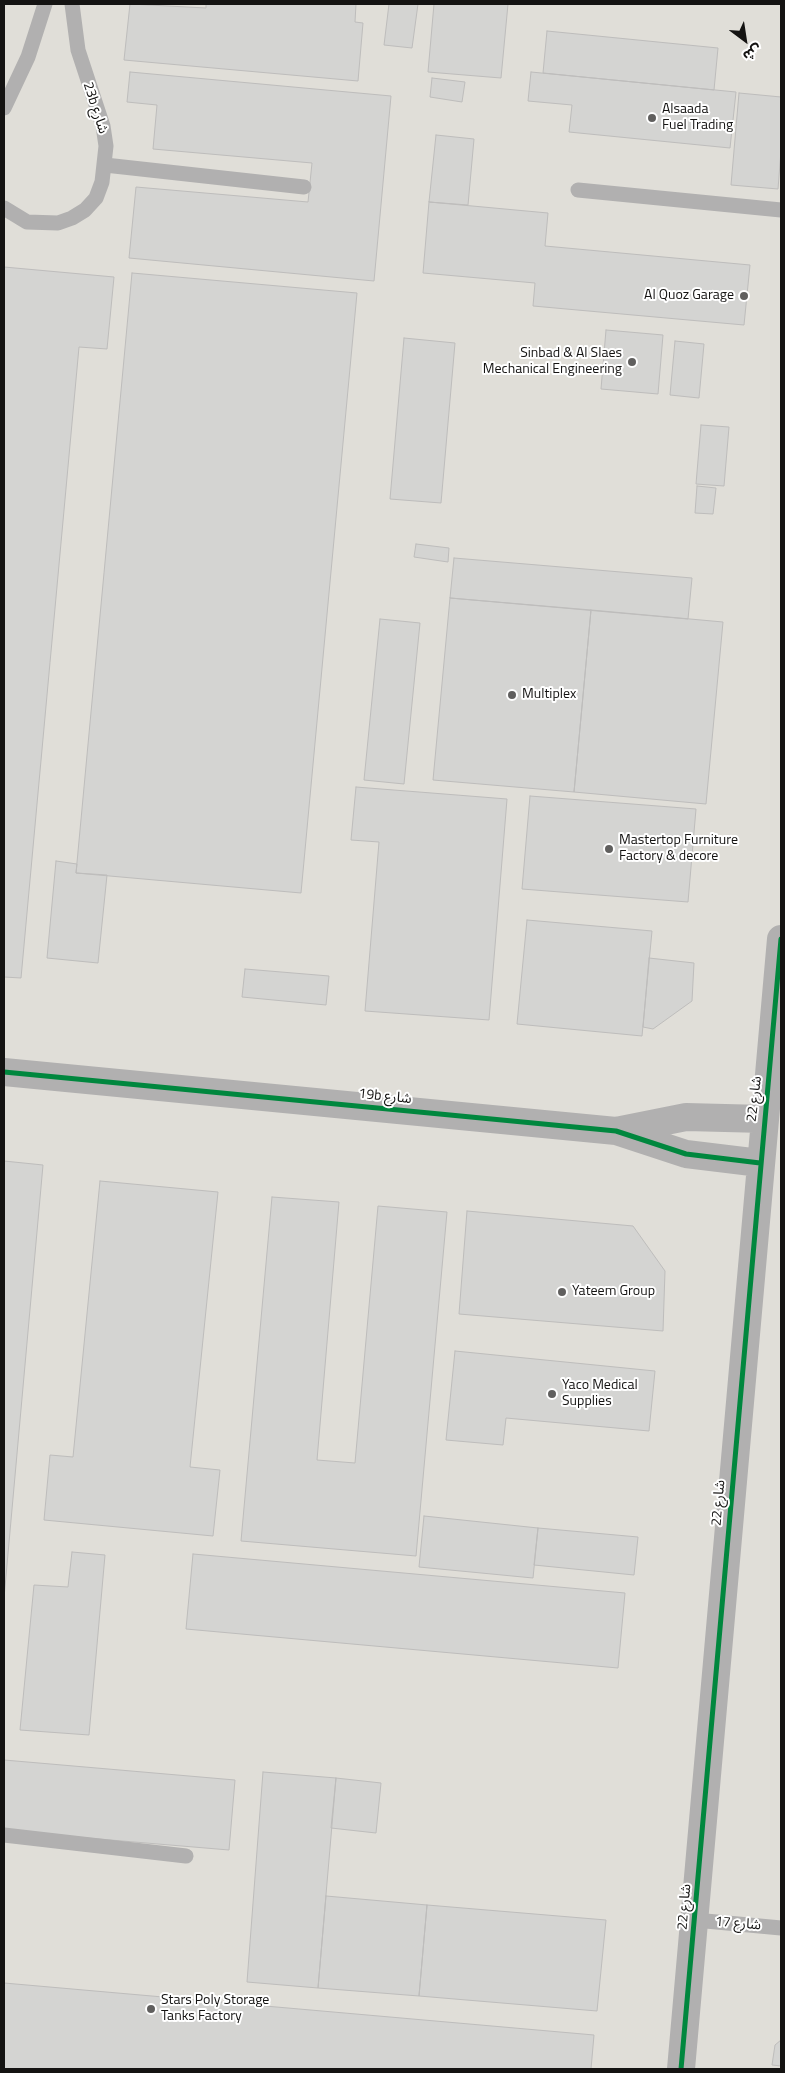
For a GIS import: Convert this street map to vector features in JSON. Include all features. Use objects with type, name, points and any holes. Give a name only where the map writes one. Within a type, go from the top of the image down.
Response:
[{"type":"street","name":"شارع 22","points":[[681,2069],[781,939]]},
{"type":"street","name":"19b شارع","points":[[4,1072],[616,1131],[686,1154],[760,1164]]},
{"type":"street","name":"19b شارع","points":[[616,1131],[686,1117],[764,1119]]},
{"type":"lane","points":[[4,108],[28,57],[46,4]]},
{"type":"lane","name":"23b شارع","points":[[4,208],[27,222],[50,224],[72,218],[86,210],[96,198],[105,165],[106,146],[102,126],[81,65],[72,4]]},
{"type":"lane","points":[[105,165],[304,187]]},
{"type":"lane","points":[[578,190],[781,210]]},
{"type":"lane","points":[[4,1835],[186,1856]]},
{"type":"lane","name":"شارع 17","points":[[695,1920],[781,1928]]},
{"type":"shaded area","points":[[4,4],[781,4],[781,2069],[4,2069]]},
{"type":"building","points":[[130,4],[206,8],[206,4],[356,4],[355,22],[363,23],[358,81],[124,60]]},
{"type":"building","points":[[389,4],[418,4],[412,48],[384,45]]},
{"type":"building","points":[[434,4],[508,4],[501,78],[428,72]]},
{"type":"building","points":[[547,31],[718,48],[714,90],[543,73]]},
{"type":"building","points":[[130,72],[391,96],[374,281],[129,258],[136,187],[308,202],[312,163],[153,149],[157,105],[127,102]]},
{"type":"building","name":"Alsaada Fuel Trading","points":[[531,72],[736,92],[730,148],[569,132],[572,105],[528,101]]},
{"type":"building","points":[[432,78],[465,82],[462,102],[430,97]]},
{"type":"building","points":[[739,93],[781,97],[781,151],[778,189],[731,185]]},
{"type":"building","points":[[436,135],[474,139],[468,205],[429,202]]},
{"type":"building","points":[[429,202],[548,213],[545,246],[750,265],[744,325],[533,306],[535,283],[423,273]]},
{"type":"building","points":[[4,267],[114,277],[107,349],[79,347],[21,978],[4,977]]},
{"type":"building","points":[[132,273],[357,293],[301,893],[76,873]]},
{"type":"building","name":"Sinbad & Al Slaes Mechanical Engineering","points":[[606,330],[663,335],[658,394],[601,389]]},
{"type":"building","points":[[404,338],[455,343],[441,503],[390,499]]},
{"type":"building","points":[[675,341],[704,344],[699,398],[670,395]]},
{"type":"building","points":[[701,425],[729,427],[724,486],[696,484]]},
{"type":"building","points":[[697,486],[716,488],[713,514],[695,513]]},
{"type":"building","points":[[416,544],[449,548],[448,562],[414,557]]},
{"type":"building","points":[[454,558],[692,578],[688,619],[450,598]]},
{"type":"building","name":"Multiplex","points":[[450,598],[591,610],[574,792],[433,780]]},
{"type":"building","name":"Multiplex","points":[[591,610],[723,622],[706,804],[574,792]]},
{"type":"building","points":[[380,619],[420,623],[404,784],[364,780]]},
{"type":"building","points":[[356,787],[507,799],[489,1020],[365,1011],[379,842],[351,840]]},
{"type":"building","name":"Mastertop Furniture Factory & decore","points":[[530,796],[696,809],[688,902],[522,889]]},
{"type":"building","points":[[56,861],[77,864],[76,873],[107,875],[98,963],[47,958]]},
{"type":"building","points":[[527,920],[652,931],[642,1036],[517,1024]]},
{"type":"building","points":[[649,958],[694,963],[692,1001],[653,1029],[643,1027]]},
{"type":"building","points":[[245,969],[329,976],[326,1005],[242,997]]},
{"type":"building","points":[[4,1161],[43,1165],[4,1598]]},
{"type":"building","points":[[100,1181],[218,1192],[190,1467],[220,1470],[213,1536],[44,1520],[50,1455],[73,1457]]},
{"type":"building","points":[[272,1197],[339,1202],[317,1460],[355,1463],[378,1206],[447,1212],[416,1556],[241,1541]]},
{"type":"building","name":"Yateem Group","points":[[467,1211],[633,1226],[665,1271],[663,1331],[459,1314]]},
{"type":"building","name":"Yaco Medical Supplies","points":[[455,1351],[655,1371],[649,1431],[506,1418],[503,1445],[446,1440]]},
{"type":"building","points":[[424,1516],[538,1528],[533,1578],[419,1567]]},
{"type":"building","points":[[538,1528],[638,1537],[634,1575],[534,1565]]},
{"type":"building","points":[[72,1552],[105,1555],[89,1735],[20,1730],[34,1585],[68,1587]]},
{"type":"building","points":[[193,1554],[625,1593],[618,1668],[186,1629]]},
{"type":"building","points":[[4,1760],[235,1780],[229,1850],[4,1831]]},
{"type":"building","points":[[263,1772],[336,1778],[318,1988],[247,1982]]},
{"type":"building","points":[[336,1778],[381,1783],[376,1833],[331,1828]]},
{"type":"building","points":[[326,1896],[427,1905],[419,1996],[318,1988]]},
{"type":"building","points":[[427,1905],[606,1920],[597,2011],[419,1996]]},
{"type":"building","name":"Stars Poly Storage Tanks Factory","points":[[4,1983],[594,2035],[591,2069],[4,2069]]},
{"type":"building","points":[[781,2040],[781,2066],[772,2065],[775,2045]]},
{"type":"cycle path","points":[[681,2069],[781,939]]},
{"type":"cycle path","points":[[4,1072],[616,1131],[686,1154],[760,1163]]},
{"type":"place","name":"Alsaada Fuel Trading","points":[[652,118]]},
{"type":"place","name":"Al Quoz Garage","points":[[744,296]]},
{"type":"place","name":"Sinbad & Al Slaes Mechanical Engineering","points":[[632,362]]},
{"type":"place","name":"Multiplex","points":[[512,695]]},
{"type":"place","name":"Mastertop Furniture Factory & decore","points":[[609,849]]},
{"type":"place","name":"Yateem Group","points":[[562,1292]]},
{"type":"place","name":"Yaco Medical Supplies","points":[[552,1394]]},
{"type":"place","name":"Stars Poly Storage Tanks Factory","points":[[151,2009]]}]
